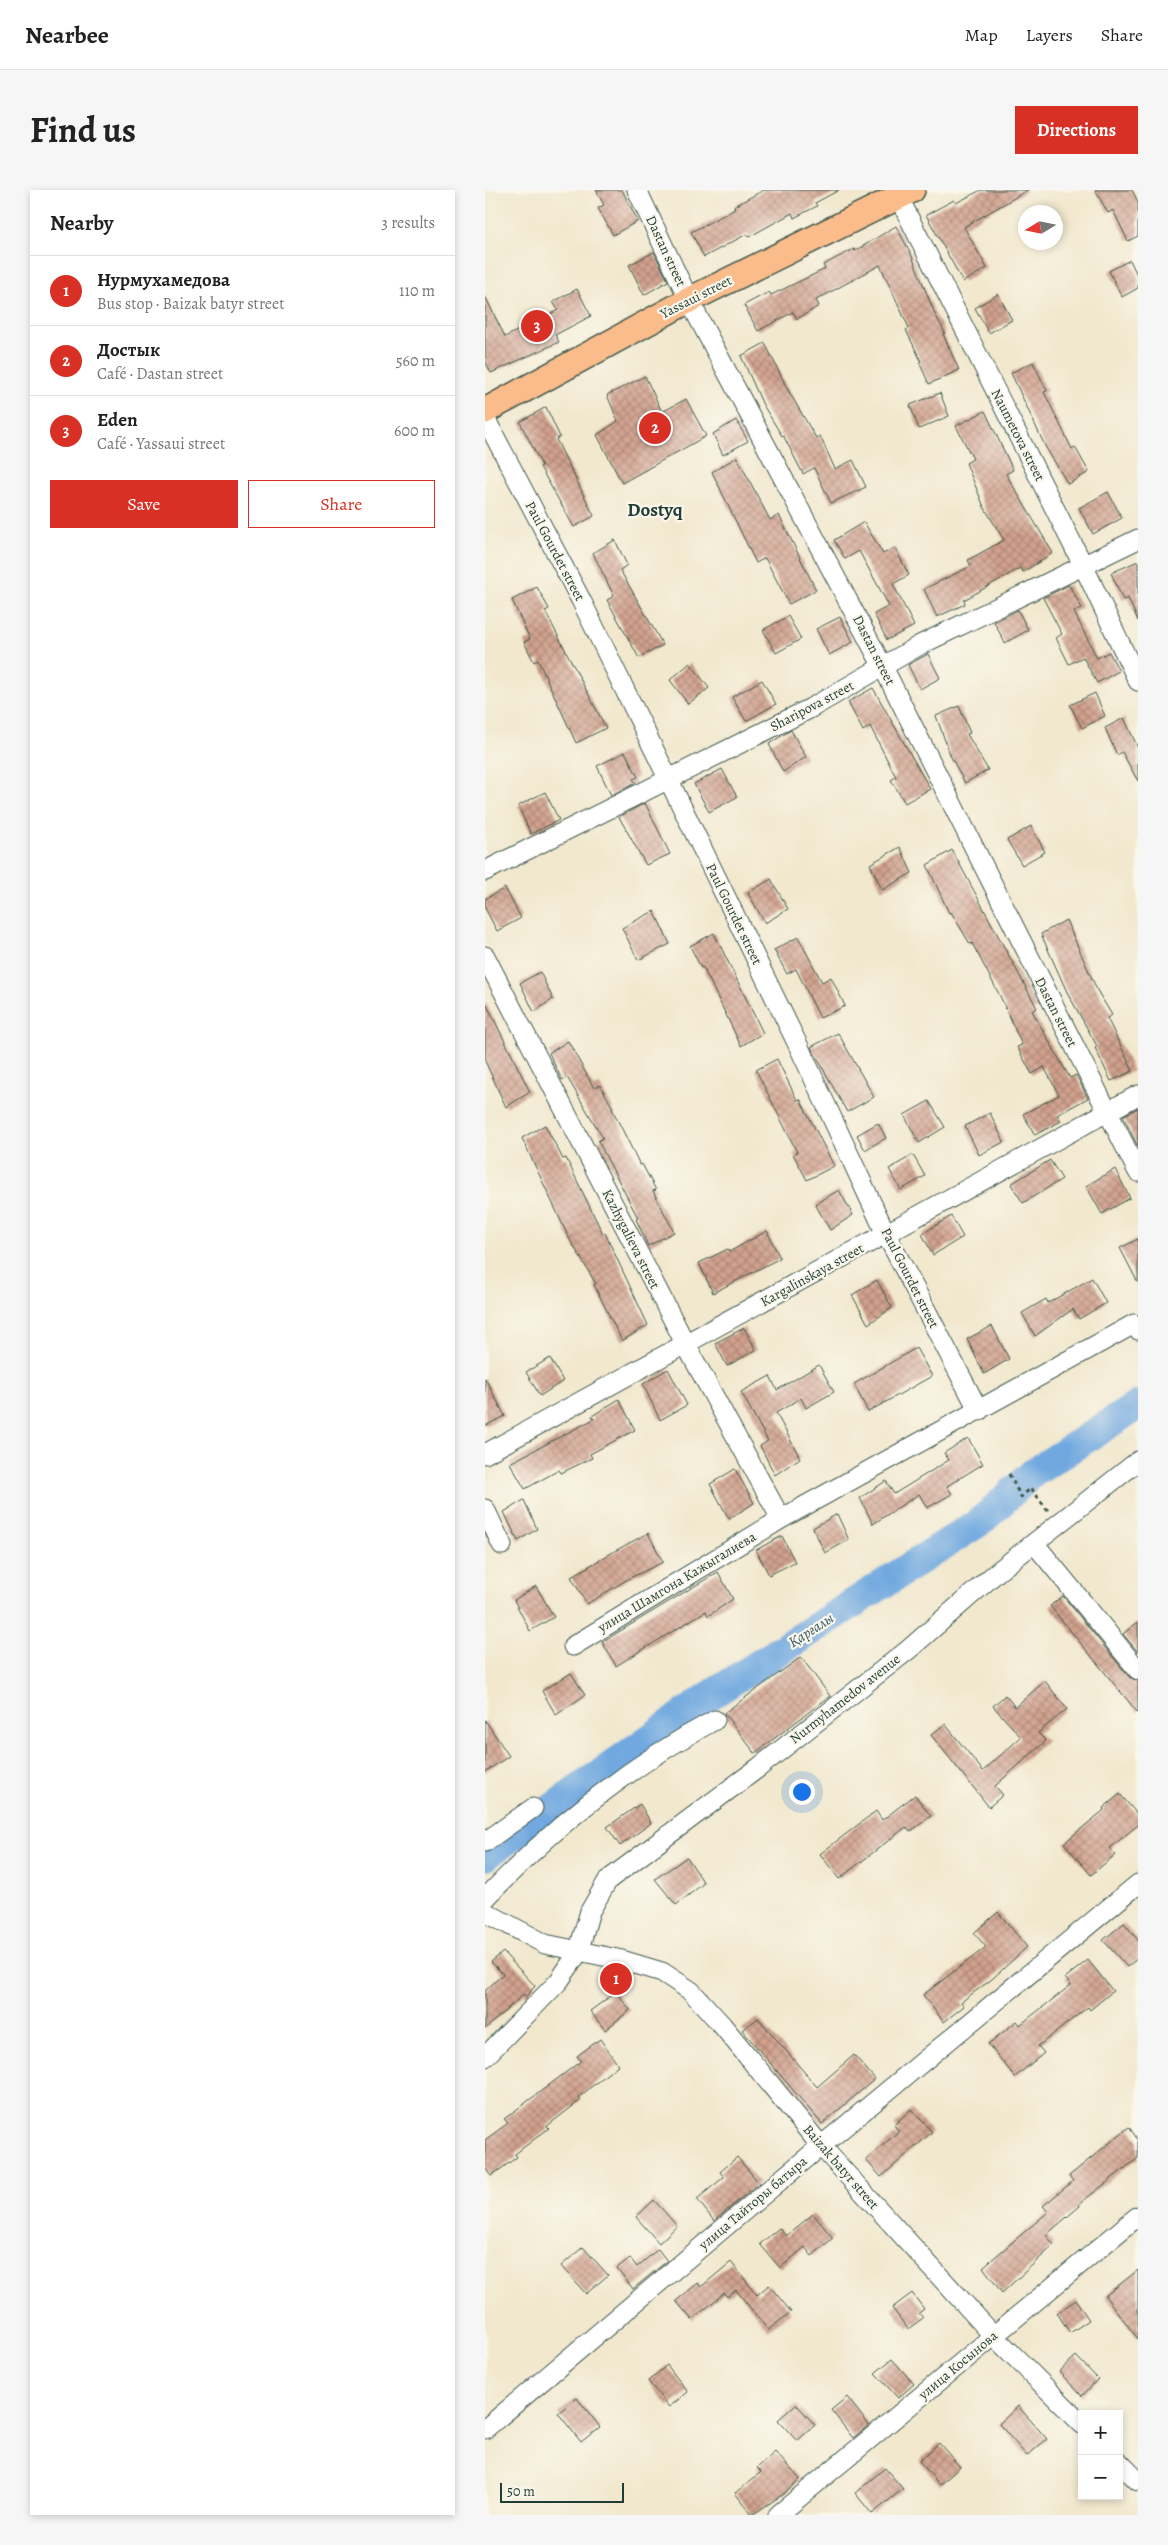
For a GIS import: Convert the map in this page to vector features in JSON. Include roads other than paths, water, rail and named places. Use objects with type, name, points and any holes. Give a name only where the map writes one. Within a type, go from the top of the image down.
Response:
[{"type":"main road","name":"Yassaui street","points":[[485,411],[689,300],[902,192]]},
{"type":"street","name":"Dastan street","points":[[637,190],[689,300],[883,667],[1138,1172]]},
{"type":"street","name":"Naumetova street","points":[[902,192],[1138,681]]},
{"type":"street","name":"Paul Gourdet street","points":[[485,418],[581,600],[799,1046],[886,1234],[979,1412]]},
{"type":"street","name":"Sharipova street","points":[[485,871],[811,708],[920,646],[1138,539]]},
{"type":"street","name":"Kazhygalieva street","points":[[485,956],[686,1346],[781,1519]]},
{"type":"street","name":"Kargalinskaya street","points":[[485,1454],[686,1346],[1138,1095]]},
{"type":"street","points":[[781,1519],[979,1412],[1134,1324],[1138,1330]]},
{"type":"street","name":"Nurmyhamedov avenue","points":[[485,2057],[559,1981],[578,1953],[590,1911],[608,1880],[758,1768],[908,1650],[996,1572],[1138,1461]]},
{"type":"street","points":[[485,1509],[502,1545]]},
{"type":"street","name":"улица Шамгона Кажыгалиева","points":[[573,1646],[781,1519]]},
{"type":"street","points":[[1034,1543],[1138,1670]]},
{"type":"street","points":[[485,1899],[519,1864],[592,1799],[670,1744],[715,1720]]},
{"type":"street","points":[[485,1842],[533,1808]]},
{"type":"street","name":"улица Тайторы батыра","points":[[485,2429],[821,2146],[1138,1884]]},
{"type":"street","name":"Baizak batyr street","points":[[485,1912],[507,1926],[545,1944],[578,1953],[622,1960],[662,1972],[691,1991],[722,2025],[821,2146],[993,2335],[1078,2420]]},
{"type":"street","name":"улица Косынова","points":[[778,2515],[1138,2216]]},
{"type":"street","points":[[1123,2466],[1138,2481]]},
{"type":"waterway","name":"Қарғалы","points":[[485,1856],[711,1695],[981,1521],[1033,1473],[1138,1405]]},
{"type":"place","name":"Eden","points":[[537,326]]},
{"type":"place","name":"Достык","points":[[655,428]]},
{"type":"place","name":"Нурмухамедова","points":[[616,1979]]},
{"type":"district","name":"Dostyq","points":[[655,510]]}]
